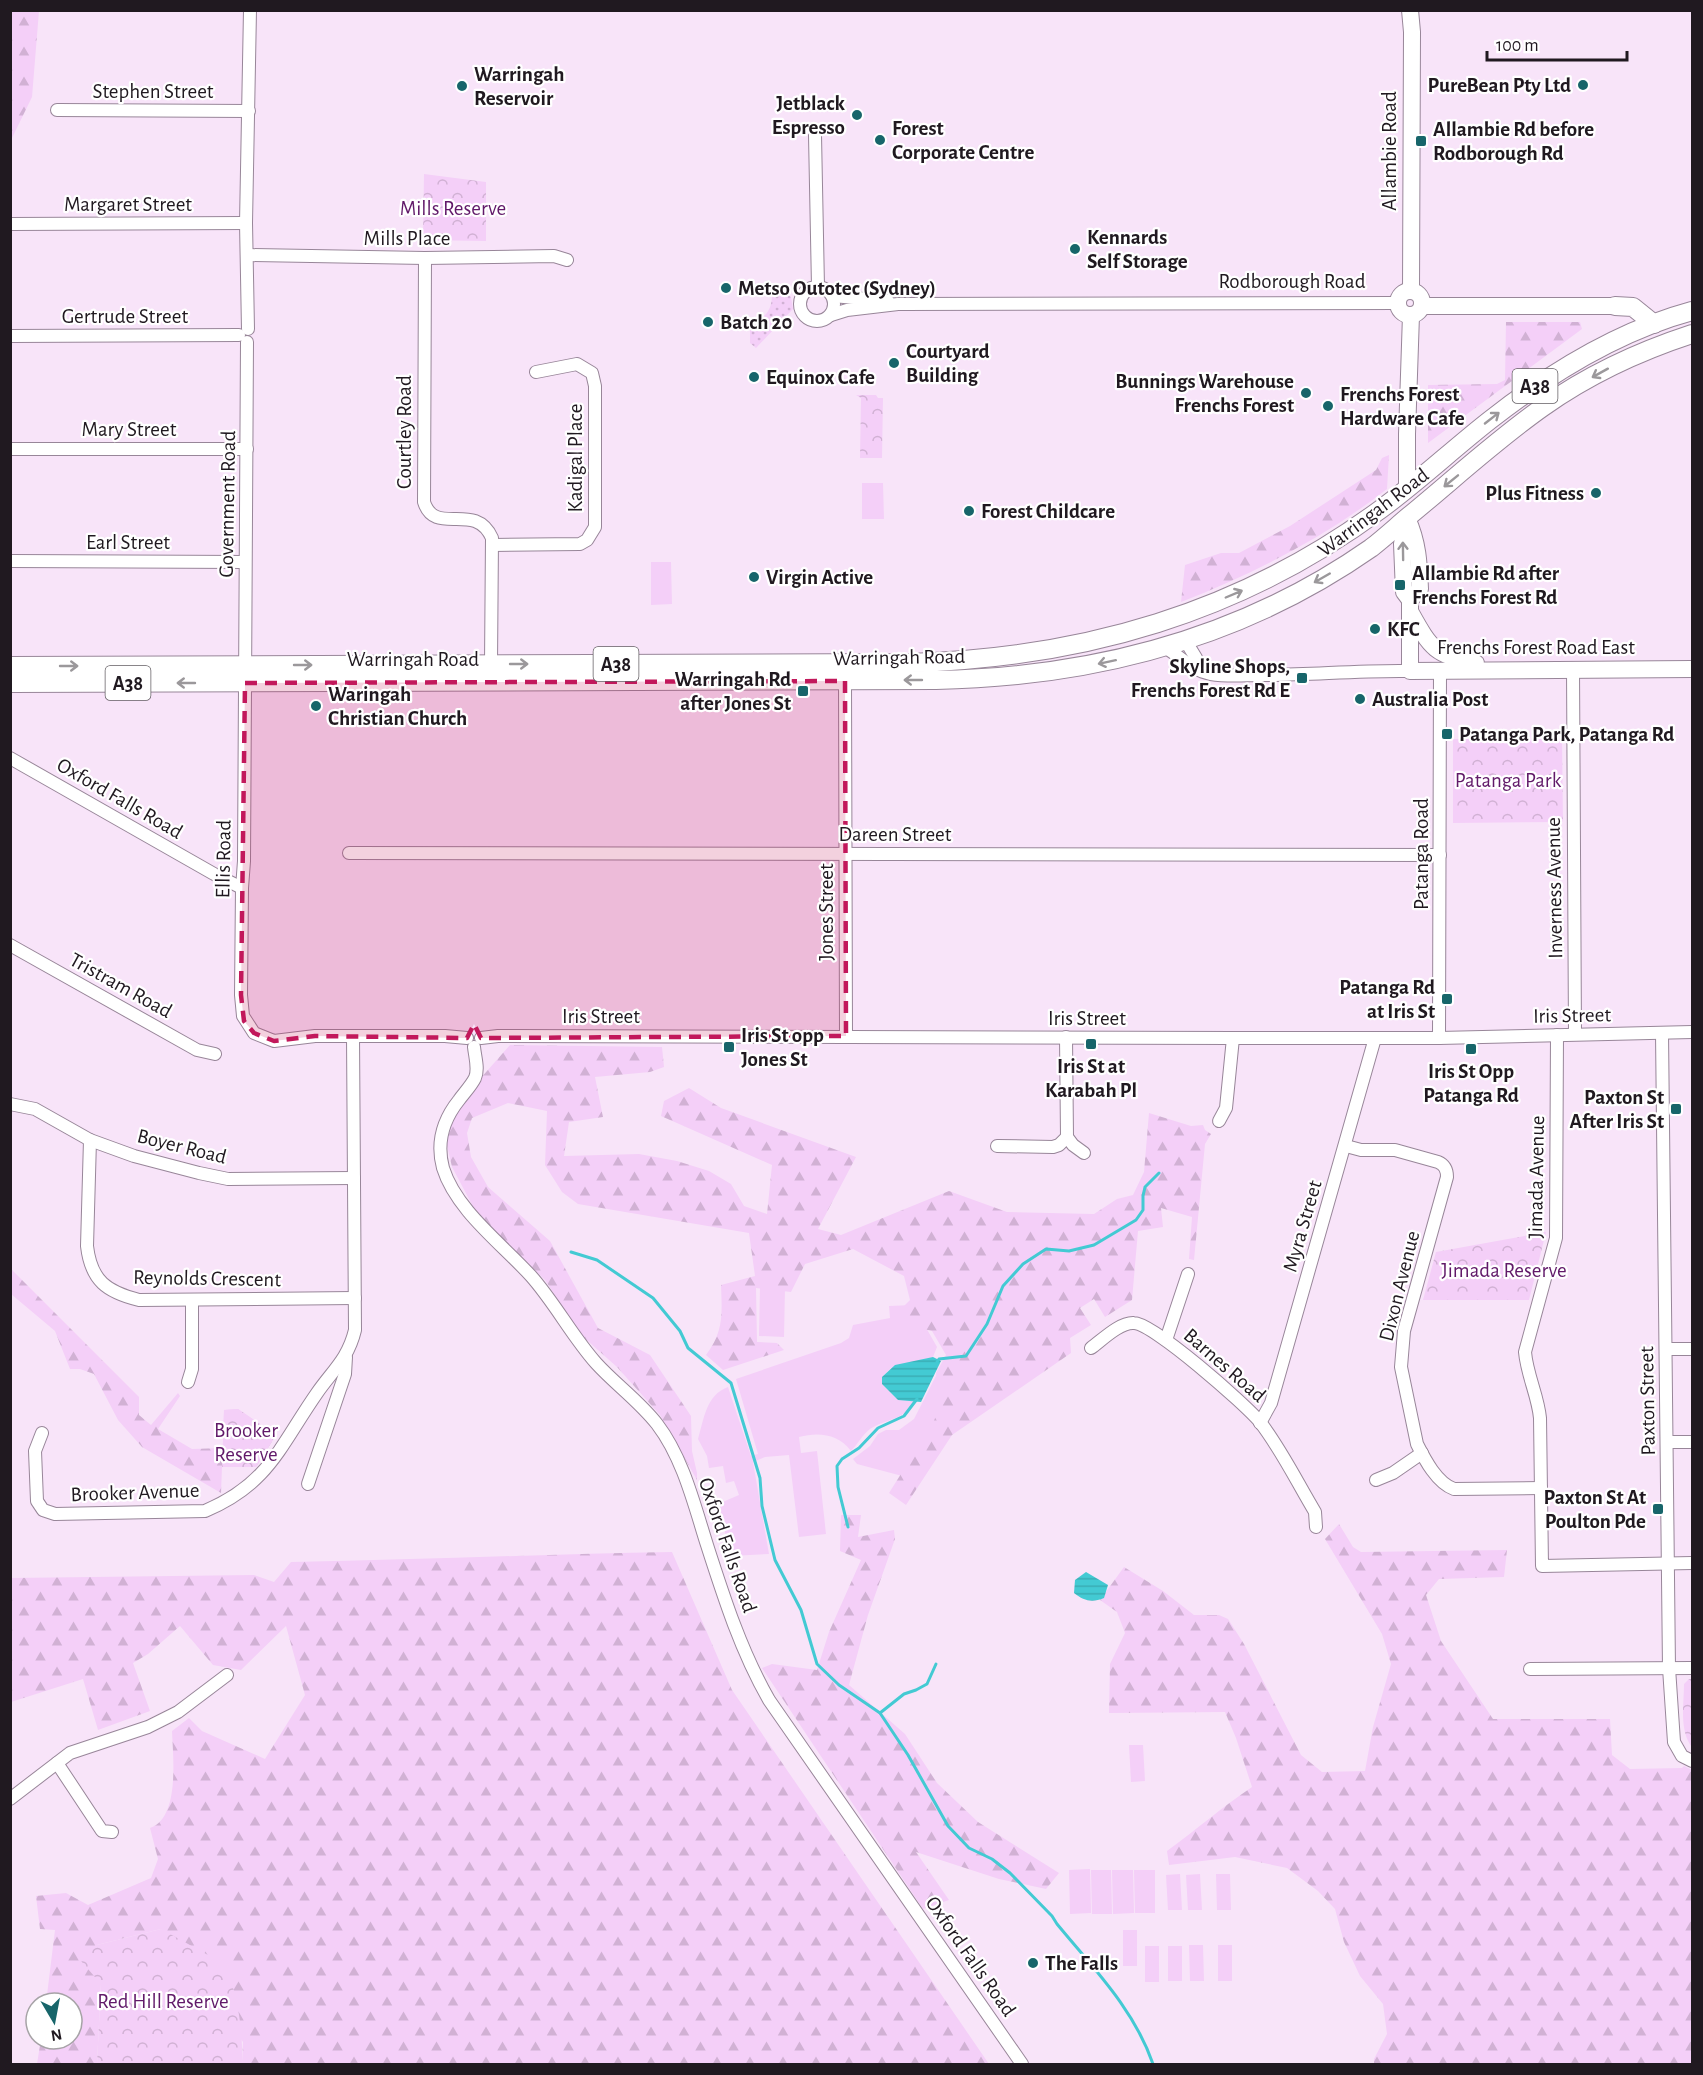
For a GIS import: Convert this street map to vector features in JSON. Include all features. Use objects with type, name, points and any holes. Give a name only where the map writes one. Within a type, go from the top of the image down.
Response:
[{"type":"highway","points":[[1615,306],[1633,307],[1654,324]]},
{"type":"highway","name":"Warringah Road","points":[[10,683],[492,664],[930,662],[987,659],[1052,650],[1152,626],[1237,594],[1314,555],[1383,508],[1532,388],[1597,349],[1654,324],[1692,311]]},
{"type":"highway","name":"Warringah Road","points":[[10,666],[245,674],[845,681],[969,679],[1027,675],[1111,661],[1185,640],[1248,616],[1298,592],[1372,547],[1542,407],[1653,347],[1692,334]]},
{"type":"highway","points":[[1407,488],[1407,518]]},
{"type":"main road","name":"Allambie Road","points":[[1410,10],[1412,32],[1411,291]]},
{"type":"main road","points":[[1407,488],[1407,434],[1417,310],[1420,296],[1411,291],[1403,293],[1398,303],[1404,313],[1417,310],[1615,306]]},
{"type":"main road","points":[[1407,518],[1402,544],[1404,592],[1428,642],[1439,653],[1460,660],[1513,669]]},
{"type":"main road","points":[[1410,606],[1410,671]]},
{"type":"main road","name":"Frenchs Forest Road East","points":[[1410,671],[1692,669]]},
{"type":"street","name":"Government Road","points":[[245,674],[247,449],[245,336],[250,10]]},
{"type":"street","name":"Stephen Street","points":[[57,110],[249,111]]},
{"type":"street","points":[[815,135],[818,287]]},
{"type":"street","name":"Margaret Street","points":[[10,224],[246,223]]},
{"type":"street","name":"Mills Place","points":[[247,255],[425,258],[554,256],[567,260]]},
{"type":"street","name":"Courtley Road","points":[[425,258],[424,502],[427,510],[439,518],[475,520],[483,525],[492,538],[492,545]]},
{"type":"street","points":[[818,287],[827,290],[833,296],[835,306],[831,315],[824,320],[815,321],[803,314],[800,302],[802,296],[812,288],[818,287]]},
{"type":"street","name":"Rodborough Road","points":[[833,296],[886,300],[898,304]]},
{"type":"street","name":"Rodborough Road","points":[[831,315],[847,310],[898,304],[1398,303]]},
{"type":"street","name":"Gertrude Street","points":[[10,336],[245,336]]},
{"type":"street","name":"Kadigal Place","points":[[492,545],[580,544],[587,540],[595,527],[595,386],[592,372],[577,364],[536,372]]},
{"type":"street","name":"Mary Street","points":[[10,449],[247,449]]},
{"type":"street","points":[[492,545],[492,664]]},
{"type":"street","name":"Earl Street","points":[[10,561],[245,562]]},
{"type":"street","points":[[1185,640],[1200,670]]},
{"type":"street","name":"Frenchs Forest Road East","points":[[1164,647],[1176,653],[1186,664],[1211,674],[1410,671]]},
{"type":"street","name":"Inverness Avenue","points":[[1573,669],[1575,1034]]},
{"type":"street","name":"Patanga Road","points":[[1439,1038],[1440,670]]},
{"type":"street","name":"Ellis Road","points":[[245,674],[241,994],[243,1016],[254,1033],[274,1041],[315,1036],[353,1036]]},
{"type":"street","name":"Jones Street","points":[[845,681],[846,1036]]},
{"type":"street","name":"Oxford Falls Road","points":[[10,758],[242,888]]},
{"type":"street","name":"Dareen Street","points":[[349,853],[1440,855]]},
{"type":"street","name":"Tristram Road","points":[[10,945],[197,1050],[215,1054]]},
{"type":"street","name":"Iris Street","points":[[474,1041],[498,1035],[1439,1038],[1692,1032]]},
{"type":"street","name":"Paxton Street","points":[[1662,1033],[1669,1668],[1674,1742],[1682,1756],[1692,1761]]},
{"type":"street","name":"Jimada Avenue","points":[[1557,1035],[1556,1238],[1526,1352],[1526,1362],[1540,1418],[1542,1566],[1668,1563]]},
{"type":"street","points":[[353,1036],[445,1036],[474,1041]]},
{"type":"street","name":"Brooker Avenue","points":[[308,1484],[345,1374],[346,1357],[355,1330],[353,1036]]},
{"type":"street","points":[[1066,1037],[1067,1137],[1084,1153]]},
{"type":"street","points":[[1219,1121],[1226,1108],[1233,1038]]},
{"type":"street","name":"Myra Street","points":[[1260,1423],[1271,1403],[1375,1038]]},
{"type":"street","name":"Oxford Falls Road","points":[[474,1041],[476,1077],[454,1106],[444,1122],[441,1133],[440,1154],[449,1182],[478,1221],[532,1277],[597,1364],[644,1409],[658,1426],[674,1453],[687,1485],[740,1640],[751,1668],[769,1700],[1022,2064]]},
{"type":"street","name":"Boyer Road","points":[[10,1104],[35,1109],[90,1140],[134,1156],[228,1179],[354,1178]]},
{"type":"street","points":[[997,1146],[1053,1147],[1059,1145],[1067,1137]]},
{"type":"street","name":"Reynolds Crescent","points":[[90,1140],[88,1258],[96,1276],[111,1291],[120,1296],[139,1300],[355,1298]]},
{"type":"street","name":"Dixon Avenue","points":[[1346,1146],[1361,1150],[1395,1150],[1442,1163],[1447,1171],[1404,1331],[1401,1367],[1415,1434],[1422,1453],[1443,1483],[1454,1489],[1541,1488]]},
{"type":"street","points":[[1166,1340],[1188,1274]]},
{"type":"street","points":[[188,1382],[192,1370],[192,1300]]},
{"type":"street","name":"Barnes Road","points":[[1091,1348],[1125,1324],[1136,1323],[1149,1328],[1166,1340],[1246,1407],[1260,1423],[1315,1512],[1316,1527]]},
{"type":"street","points":[[1666,1349],[1692,1349]]},
{"type":"street","name":"Brooker Avenue","points":[[42,1433],[35,1451],[37,1501],[43,1510],[56,1514],[205,1511],[239,1493],[271,1465],[316,1393],[346,1357]]},
{"type":"street","points":[[1668,1442],[1692,1442]]},
{"type":"street","points":[[1376,1480],[1394,1473],[1422,1453]]},
{"type":"street","points":[[1668,1563],[1692,1563]]},
{"type":"street","points":[[1530,1669],[1692,1668]]},
{"type":"street","points":[[10,1799],[70,1753],[148,1727],[178,1713],[227,1675]]},
{"type":"street","points":[[57,1763],[104,1835]]},
{"type":"highlighted area","points":[[845,681],[846,1036],[481,1038],[474,1024],[467,1038],[315,1036],[274,1041],[254,1033],[244,1021],[241,995],[245,683]]},
{"type":"green space","points":[[11,10],[39,11],[32,97],[11,140]]},
{"type":"green space","name":"Mills Reserve","points":[[424,174],[486,182],[486,241],[423,240]]},
{"type":"green space","points":[[783,291],[791,297],[793,309],[756,348],[750,343],[750,322],[766,314],[771,306],[772,295]]},
{"type":"green space","points":[[1506,322],[1580,322],[1582,329],[1428,443],[1428,385],[1497,384],[1505,380]]},
{"type":"green space","points":[[856,395],[876,395],[878,398],[883,398],[882,458],[860,458],[861,398]]},
{"type":"green space","points":[[1389,455],[1387,489],[1363,507],[1288,553],[1236,579],[1181,602],[1185,565],[1221,553],[1239,553],[1290,526],[1376,470],[1382,458]]},
{"type":"green space","points":[[862,483],[883,483],[884,519],[862,519]]},
{"type":"green space","points":[[651,562],[671,562],[672,604],[651,605]]},
{"type":"green space","name":"Patanga Park","points":[[1562,738],[1563,822],[1453,823],[1453,739]]},
{"type":"green space","points":[[510,1045],[662,1047],[664,1067],[650,1072],[595,1077],[603,1117],[569,1122],[564,1156],[639,1154],[677,1161],[709,1171],[731,1184],[744,1206],[767,1214],[772,1165],[661,1116],[664,1101],[689,1088],[721,1108],[856,1157],[818,1229],[841,1235],[949,1191],[1007,1212],[1094,1214],[1117,1199],[1133,1195],[1144,1172],[1149,1113],[1191,1126],[1203,1125],[1205,1130],[1211,1134],[1205,1144],[1194,1260],[1189,1259],[1192,1217],[1161,1208],[1163,1227],[1138,1231],[1132,1300],[1105,1317],[1094,1299],[1080,1308],[1091,1325],[1070,1338],[1071,1353],[952,1435],[906,1505],[889,1493],[933,1423],[941,1404],[936,1373],[946,1355],[932,1331],[912,1326],[900,1310],[910,1300],[904,1276],[853,1249],[805,1264],[791,1292],[756,1288],[757,1342],[777,1343],[784,1350],[723,1370],[706,1355],[716,1338],[721,1322],[721,1285],[755,1276],[749,1233],[578,1204],[562,1192],[545,1165],[547,1111],[508,1103],[472,1118],[467,1133],[471,1157],[488,1187],[550,1241],[598,1328],[650,1355],[691,1416],[692,1451],[697,1480],[660,1415],[617,1367],[581,1335],[545,1280],[477,1214],[452,1167],[447,1145],[449,1124],[479,1080]]},
{"type":"green space","name":"Jimada Reserve","points":[[1546,1232],[1529,1300],[1423,1300],[1436,1252]]},
{"type":"green space","points":[[10,1268],[139,1397],[139,1415],[151,1425],[178,1393],[180,1396],[158,1429],[192,1449],[223,1448],[224,1410],[238,1409],[276,1435],[256,1467],[222,1467],[221,1493],[142,1447],[118,1420],[94,1374],[80,1369],[70,1369],[55,1331],[11,1294]]},
{"type":"green space","points":[[760,1288],[785,1288],[784,1337],[759,1336]]},
{"type":"green space","points":[[913,1305],[937,1347],[933,1357],[891,1368],[882,1377],[882,1384],[898,1400],[914,1400],[907,1411],[870,1429],[851,1451],[840,1441],[828,1436],[799,1437],[801,1453],[817,1451],[826,1534],[799,1537],[789,1455],[765,1457],[753,1462],[769,1554],[731,1556],[718,1504],[739,1495],[734,1481],[726,1483],[723,1466],[709,1468],[707,1456],[698,1439],[710,1402],[728,1387],[751,1456],[758,1454],[736,1379],[841,1343],[849,1338],[853,1325],[890,1318],[889,1306]]},
{"type":"green space","points":[[943,1362],[947,1398],[906,1477],[857,1464],[853,1459],[870,1446],[878,1434],[886,1430],[899,1430],[914,1419]]},
{"type":"green space","name":"Brooker Reserve","points":[[238,1409],[276,1435],[256,1467],[222,1467],[224,1410]]},
{"type":"green space","points":[[841,1515],[861,1515],[858,1537],[894,1530],[895,1539],[868,1615],[849,1685],[905,1734],[937,1783],[978,1822],[1059,1873],[1046,1889],[999,1879],[916,1852],[949,1900],[923,1909],[762,1668],[772,1664],[817,1670],[829,1632],[861,1560],[840,1551]]},
{"type":"green space","points":[[1339,1524],[1353,1547],[1361,1552],[1507,1550],[1504,1577],[1439,1579],[1426,1595],[1441,1641],[1493,1719],[1610,1719],[1612,1755],[1630,1769],[1682,1768],[1684,1766],[1692,1770],[1692,2064],[1374,2064],[1374,2059],[1387,2034],[1383,2004],[1360,1976],[1344,1942],[1335,1909],[1318,1891],[1287,1868],[1235,1857],[1169,1865],[1167,1851],[1252,1787],[1225,1712],[1109,1713],[1110,1664],[1125,1633],[1117,1612],[1100,1600],[1124,1567],[1163,1591],[1194,1615],[1219,1615],[1228,1619],[1244,1644],[1301,1755],[1322,1772],[1365,1771],[1373,1727],[1391,1664],[1382,1634],[1325,1539]]},
{"type":"green space","points":[[672,1552],[732,1690],[989,2064],[242,2064],[243,2042],[161,1929],[97,1945],[101,1984],[97,2064],[37,2064],[39,2051],[84,2051],[84,1991],[47,1991],[55,1930],[40,1929],[36,1896],[66,1893],[88,1905],[151,1878],[158,1859],[150,1828],[160,1822],[166,1812],[173,1786],[172,1731],[189,1718],[202,1731],[265,1759],[305,1695],[286,1626],[241,1670],[213,1665],[180,1626],[148,1654],[133,1663],[150,1711],[98,1730],[83,1679],[11,1702],[10,1578],[254,1575],[274,1582],[291,1562]]},
{"type":"green space","points":[[1692,1679],[1692,1747],[1685,1733],[1683,1717],[1684,1684]]},
{"type":"green space","points":[[1129,1745],[1143,1745],[1145,1781],[1131,1782]]},
{"type":"green space","points":[[1090,1869],[1091,1913],[1070,1914],[1069,1870]]},
{"type":"green space","points":[[1091,1870],[1111,1870],[1112,1914],[1092,1914]]},
{"type":"green space","points":[[1112,1870],[1133,1870],[1134,1913],[1113,1914]]},
{"type":"green space","points":[[1134,1870],[1155,1870],[1155,1913],[1135,1913]]},
{"type":"green space","points":[[1180,1874],[1182,1910],[1168,1910],[1166,1875]]},
{"type":"green space","points":[[1200,1874],[1202,1910],[1188,1910],[1186,1875]]},
{"type":"green space","points":[[1216,1874],[1230,1874],[1231,1910],[1217,1910]]},
{"type":"green space","name":"Red Hill Reserve","points":[[161,1929],[226,1965],[239,2014],[242,2064],[97,2064],[101,1984],[81,1961],[97,1945]]},
{"type":"green space","points":[[1123,1930],[1137,1930],[1137,1966],[1123,1966]]},
{"type":"green space","points":[[1189,1945],[1203,1945],[1204,1981],[1190,1981]]},
{"type":"green space","points":[[1218,1945],[1232,1945],[1232,1981],[1218,1981]]},
{"type":"green space","points":[[1145,1946],[1159,1946],[1159,1982],[1145,1982]]},
{"type":"green space","points":[[1168,1946],[1182,1946],[1182,1981],[1168,1981]]},
{"type":"water","points":[[933,1357],[941,1361],[921,1402],[898,1400],[882,1384],[882,1377],[895,1365]]},
{"type":"water","points":[[1086,1572],[1108,1585],[1104,1598],[1088,1600],[1074,1593],[1075,1580]]},
{"type":"waterway","points":[[937,1362],[939,1359],[966,1356],[987,1324],[1003,1286],[1023,1264],[1046,1249],[1069,1251],[1094,1245],[1136,1220],[1143,1210],[1145,1187],[1159,1173]]},
{"type":"waterway","points":[[571,1252],[597,1260],[653,1298],[680,1331],[688,1348],[731,1383],[760,1478],[762,1506],[775,1560],[801,1610],[817,1664],[839,1685],[880,1713],[908,1755],[948,1826],[969,1848],[992,1859],[1010,1873],[1052,1916],[1124,2007],[1145,2044],[1153,2064]]},
{"type":"waterway","points":[[848,1527],[838,1487],[837,1466],[878,1428],[904,1416],[917,1399]]},
{"type":"waterway","points":[[880,1713],[904,1694],[927,1684],[936,1664]]},
{"type":"place","name":"PureBean Pty Ltd","points":[[1583,85]]},
{"type":"place","name":"Warringah Reservoir","points":[[462,86]]},
{"type":"place","name":"Jetblack Espresso","points":[[857,115]]},
{"type":"place","name":"Forest Corporate Centre","points":[[880,140]]},
{"type":"place","name":"Allambie Rd before Rodborough Rd","points":[[1421,141]]},
{"type":"place","name":"Kennards Self Storage","points":[[1075,249]]},
{"type":"place","name":"Metso Outotec (Sydney)","points":[[726,288]]},
{"type":"place","name":"Batch 20","points":[[708,322]]},
{"type":"place","name":"Courtyard Building","points":[[894,363]]},
{"type":"place","name":"Equinox Cafe","points":[[754,377]]},
{"type":"place","name":"Bunnings Warehouse Frenchs Forest","points":[[1306,393]]},
{"type":"place","name":"Frenchs Forest Hardware Cafe","points":[[1328,406]]},
{"type":"place","name":"Plus Fitness","points":[[1596,493]]},
{"type":"place","name":"Forest Childcare","points":[[969,511]]},
{"type":"place","name":"Virgin Active","points":[[754,577]]},
{"type":"place","name":"Allambie Rd after Frenchs Forest Rd","points":[[1400,585]]},
{"type":"place","name":"KFC","points":[[1375,629]]},
{"type":"place","name":"Skyline Shops, Frenchs Forest Rd E","points":[[1302,678]]},
{"type":"place","name":"Warringah Rd after Jones St","points":[[803,691]]},
{"type":"place","name":"Australia Post","points":[[1360,699]]},
{"type":"place","name":"Waringah Christian Church","points":[[316,706]]},
{"type":"place","name":"Patanga Park, Patanga Rd","points":[[1447,734]]},
{"type":"place","name":"Patanga Rd at Iris St","points":[[1447,999]]},
{"type":"place","name":"Iris St at Karabah Pl","points":[[1091,1044]]},
{"type":"place","name":"Iris St opp Jones St","points":[[729,1047]]},
{"type":"place","name":"Iris St Opp Patanga Rd","points":[[1471,1049]]},
{"type":"place","name":"Paxton St After Iris St","points":[[1676,1109]]},
{"type":"place","name":"Paxton St At Poulton Pde","points":[[1658,1509]]},
{"type":"place","name":"The Falls","points":[[1033,1963]]}]
